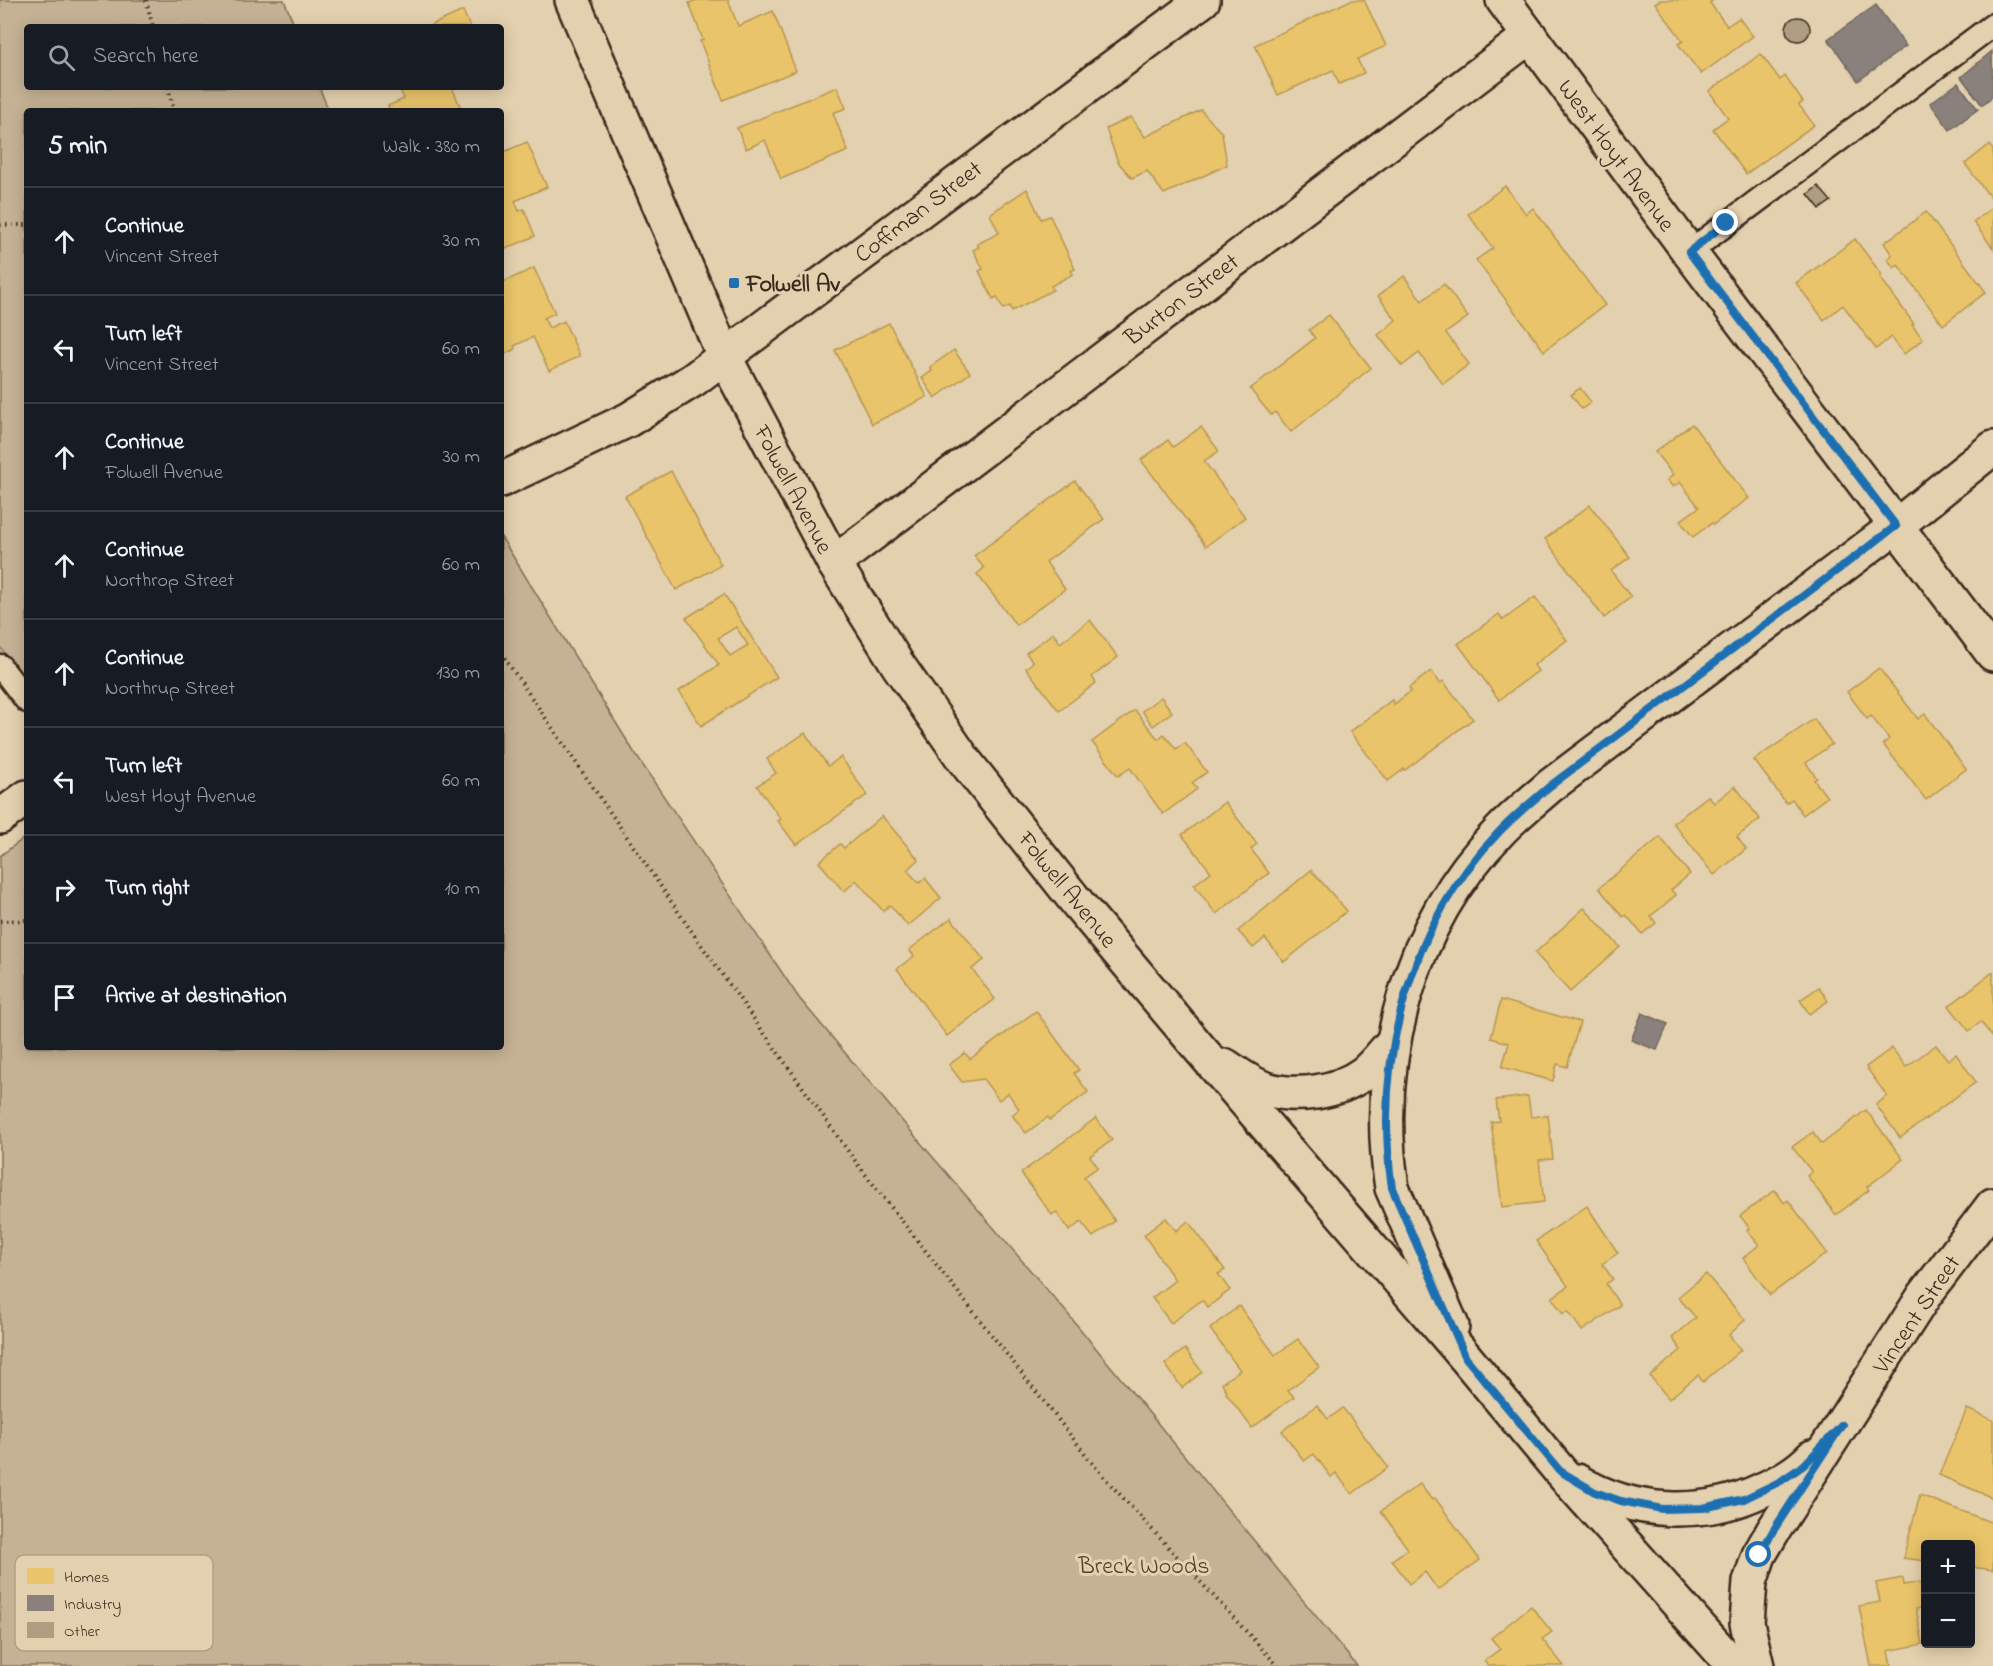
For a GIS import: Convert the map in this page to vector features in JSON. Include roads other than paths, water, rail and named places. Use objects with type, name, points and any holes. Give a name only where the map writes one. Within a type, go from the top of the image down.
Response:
[{"type":"street","name":"Folwell Avenue","points":[[572,0],[724,356],[834,563],[898,665],[964,760],[1079,905],[1200,1049],[1466,1358],[1560,1471],[1734,1666]]},
{"type":"street","name":"Coffman Street","points":[[504,479],[628,420],[693,380],[1203,0]]},
{"type":"street","name":"West Hoyt Avenue","points":[[1503,0],[1689,252],[1993,654]]},
{"type":"street","name":"Burton Street","points":[[834,563],[1530,36]]},
{"type":"street","points":[[1466,1358],[1392,1188],[1388,1164],[1386,1108],[1392,1043],[1403,999],[1422,947],[1455,886],[1499,832],[1550,786],[1896,526],[1993,448]]},
{"type":"street","points":[[0,817],[24,799]]},
{"type":"street","points":[[1200,1049],[1249,1082],[1266,1089],[1285,1093],[1312,1093],[1339,1087],[1364,1073],[1392,1043]]},
{"type":"street","name":"Vincent Street","points":[[1757,1666],[1747,1623],[1750,1582],[1759,1555],[1924,1296],[1993,1205]]},
{"type":"street","name":"Vincent Street","points":[[1560,1471],[1595,1492],[1621,1501],[1662,1509],[1703,1508],[1744,1499],[1781,1481],[1804,1465],[1842,1425]]},
{"type":"lane","points":[[1689,252],[1993,25]]},
{"type":"lane","points":[[0,666],[24,697]]},
{"type":"place","name":"Folwell Av","points":[[734,283]]},
{"type":"park label","name":"Breck Woods","points":[[1144,1565]]}]
